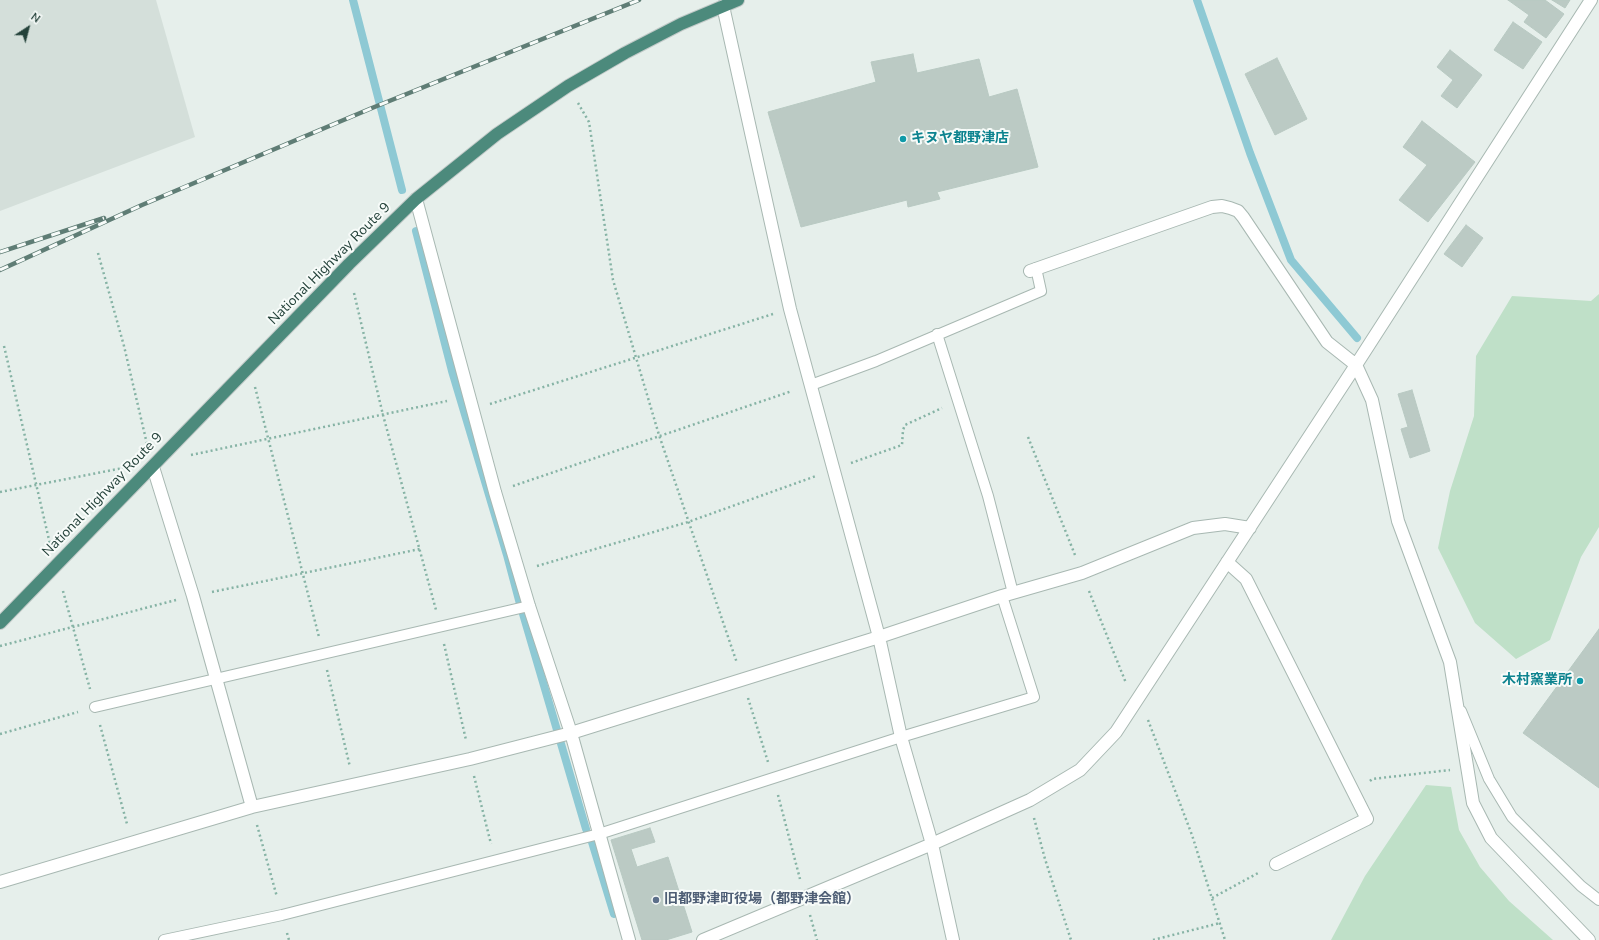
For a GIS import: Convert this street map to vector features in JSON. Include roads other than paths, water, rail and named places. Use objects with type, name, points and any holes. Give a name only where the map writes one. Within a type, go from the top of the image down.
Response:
[{"type":"highway","name":"National Highway Route 9","points":[[0,623],[343,270],[416,199],[497,134],[568,86],[681,24],[738,0]]},
{"type":"street","points":[[703,940],[932,844],[1030,800],[1080,770],[1116,732],[1250,528],[1304,442],[1356,365],[1591,0]]},
{"type":"street","points":[[723,6],[790,309],[812,385],[833,470],[878,637],[901,737],[932,844],[953,940]]},
{"type":"street","points":[[416,199],[472,410],[529,606],[562,735],[599,834],[629,940]]},
{"type":"street","points":[[1033,270],[1212,207],[1230,208],[1243,216],[1327,342],[1356,365],[1372,400],[1398,521],[1450,662],[1454,696],[1473,803],[1491,838],[1589,940]]},
{"type":"street","points":[[153,467],[193,596],[252,807]]},
{"type":"street","points":[[0,882],[252,807],[353,786],[470,759],[562,735],[878,637],[1007,595],[1082,574],[1193,528],[1225,524],[1250,528]]},
{"type":"street","points":[[1227,562],[1246,579],[1367,819],[1276,864]]},
{"type":"lane","points":[[812,385],[876,361],[1041,291],[1033,270]]},
{"type":"lane","points":[[164,940],[282,916],[599,834],[901,737],[1034,697],[1007,595],[988,496],[937,334]]},
{"type":"lane","points":[[95,707],[216,680],[323,653],[441,628],[529,606]]},
{"type":"lane","points":[[1454,696],[1489,779],[1512,817],[1581,886],[1599,900]]},
{"type":"waterway","points":[[353,0],[402,190]]},
{"type":"waterway","points":[[1197,0],[1250,153],[1291,260],[1357,338]]},
{"type":"waterway","points":[[416,231],[452,371],[507,555],[520,604]]},
{"type":"waterway","points":[[523,614],[586,829]]},
{"type":"waterway","points":[[592,842],[614,914]]},
{"type":"railway","points":[[0,270],[142,205],[372,108],[639,0]]},
{"type":"railway","points":[[0,252],[104,218]]},
{"type":"place","name":"キヌヤ都野津店","points":[[903,139]]},
{"type":"place","name":"木村窯業所","points":[[1580,681]]},
{"type":"place","name":"旧都野津町役場（都野津会館）","points":[[656,900]]}]
